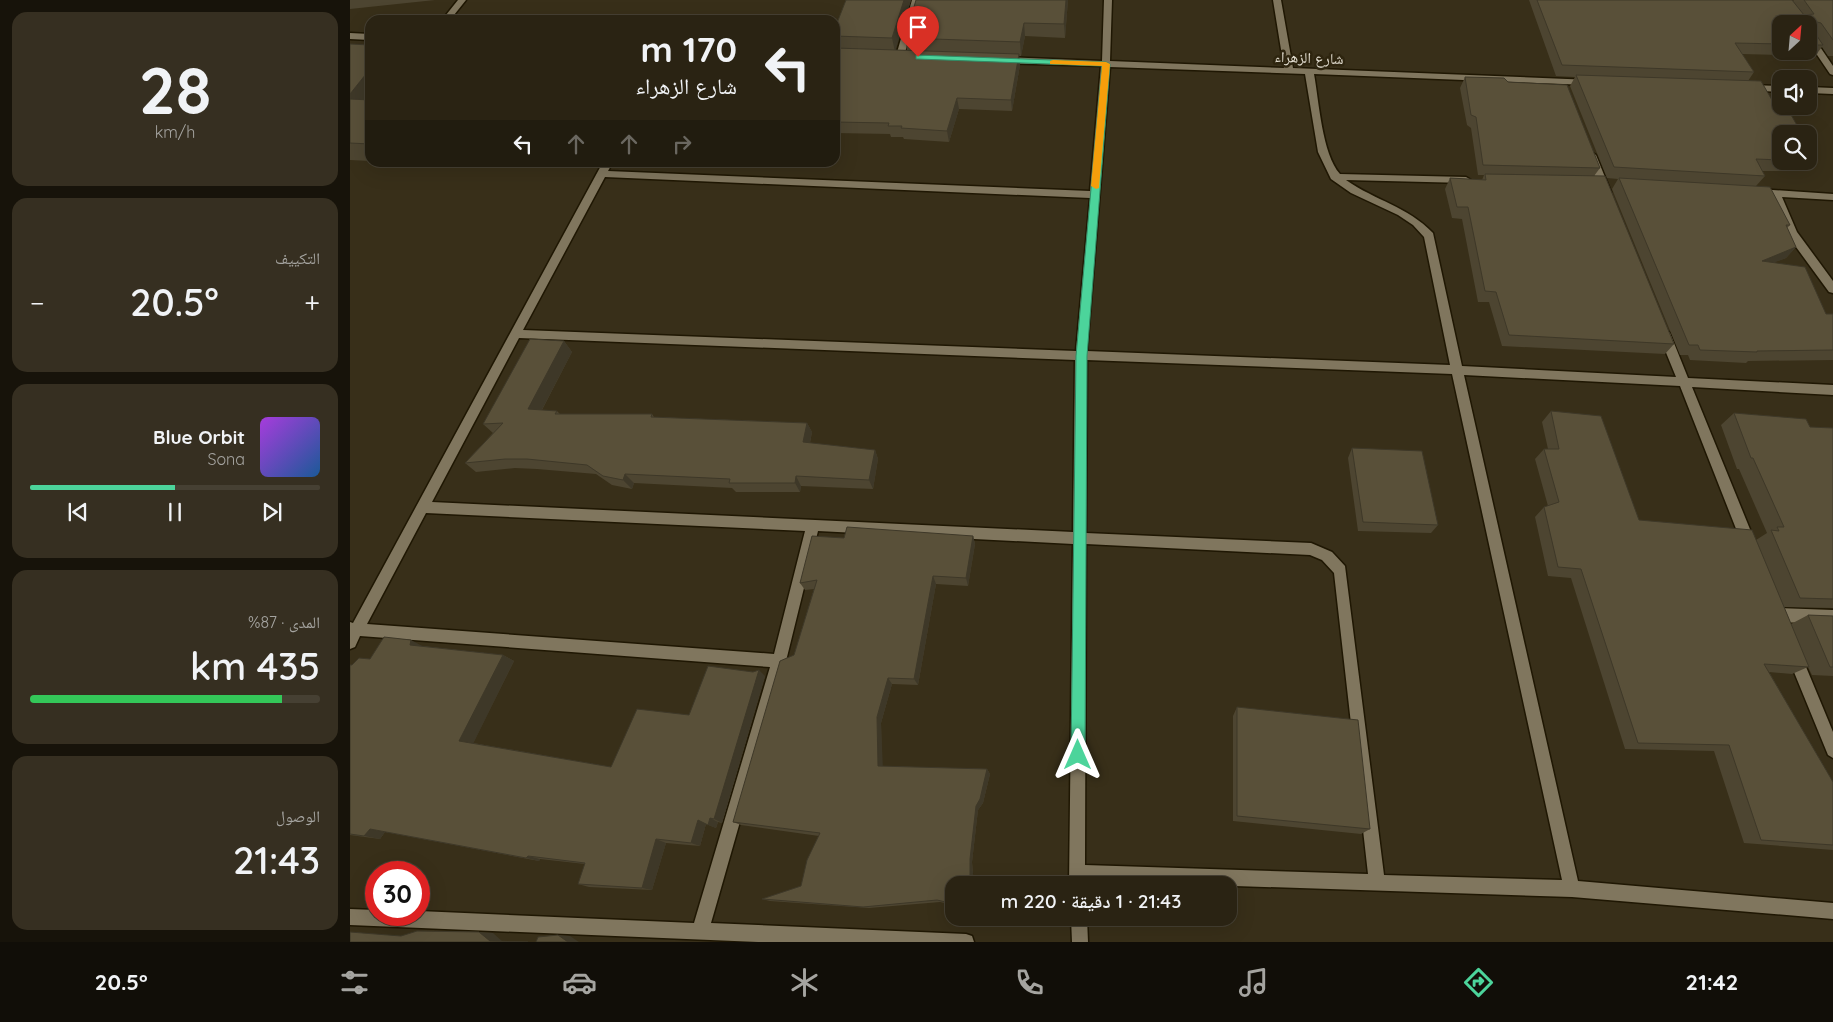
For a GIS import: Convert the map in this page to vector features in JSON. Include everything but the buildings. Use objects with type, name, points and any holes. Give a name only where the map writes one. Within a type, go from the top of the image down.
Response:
[{"type":"street","points":[[450,15],[462,0]]},
{"type":"street","points":[[910,57],[895,56],[916,0]]},
{"type":"street","points":[[1077,876],[1081,356],[1106,64],[1108,0]]},
{"type":"street","points":[[1277,0],[1289,71]]},
{"type":"street","points":[[350,36],[365,37]]},
{"type":"street","points":[[1818,50],[1833,72]]},
{"type":"street","name":"شارع الزهراء","points":[[988,60],[1289,71],[1563,85],[1599,82]]},
{"type":"street","points":[[1309,72],[1326,165],[1334,177],[1347,188],[1410,217],[1422,226],[1429,236],[1572,889]]},
{"type":"street","points":[[1743,88],[1772,89]]},
{"type":"street","points":[[1817,90],[1833,91]]},
{"type":"street","points":[[1585,141],[1610,202]]},
{"type":"street","points":[[606,167],[423,507],[352,634],[779,661]]},
{"type":"street","points":[[602,174],[1095,195]]},
{"type":"street","points":[[1334,177],[1473,180]]},
{"type":"street","points":[[1746,192],[1833,197]]},
{"type":"street","points":[[1775,193],[1792,233],[1831,283]]},
{"type":"street","points":[[1658,319],[1753,552]]},
{"type":"street","points":[[516,334],[1457,370],[1833,390]]},
{"type":"street","points":[[423,507],[1311,549],[1327,556],[1340,570],[1377,882]]},
{"type":"street","points":[[700,931],[779,661],[813,526]]},
{"type":"street","points":[[1778,615],[1833,617]]},
{"type":"street","points":[[1789,642],[1833,750]]},
{"type":"street","points":[[1237,881],[1377,882],[1572,889],[1833,911]]},
{"type":"street","points":[[350,917],[966,942]]},
{"type":"street","points":[[1079,926],[1080,942]]},
{"type":"slow traffic","points":[[1053,62],[1106,64],[1096,186]]},
{"type":"route","points":[[918,57],[1106,64],[1081,356],[1078,755]]}]
